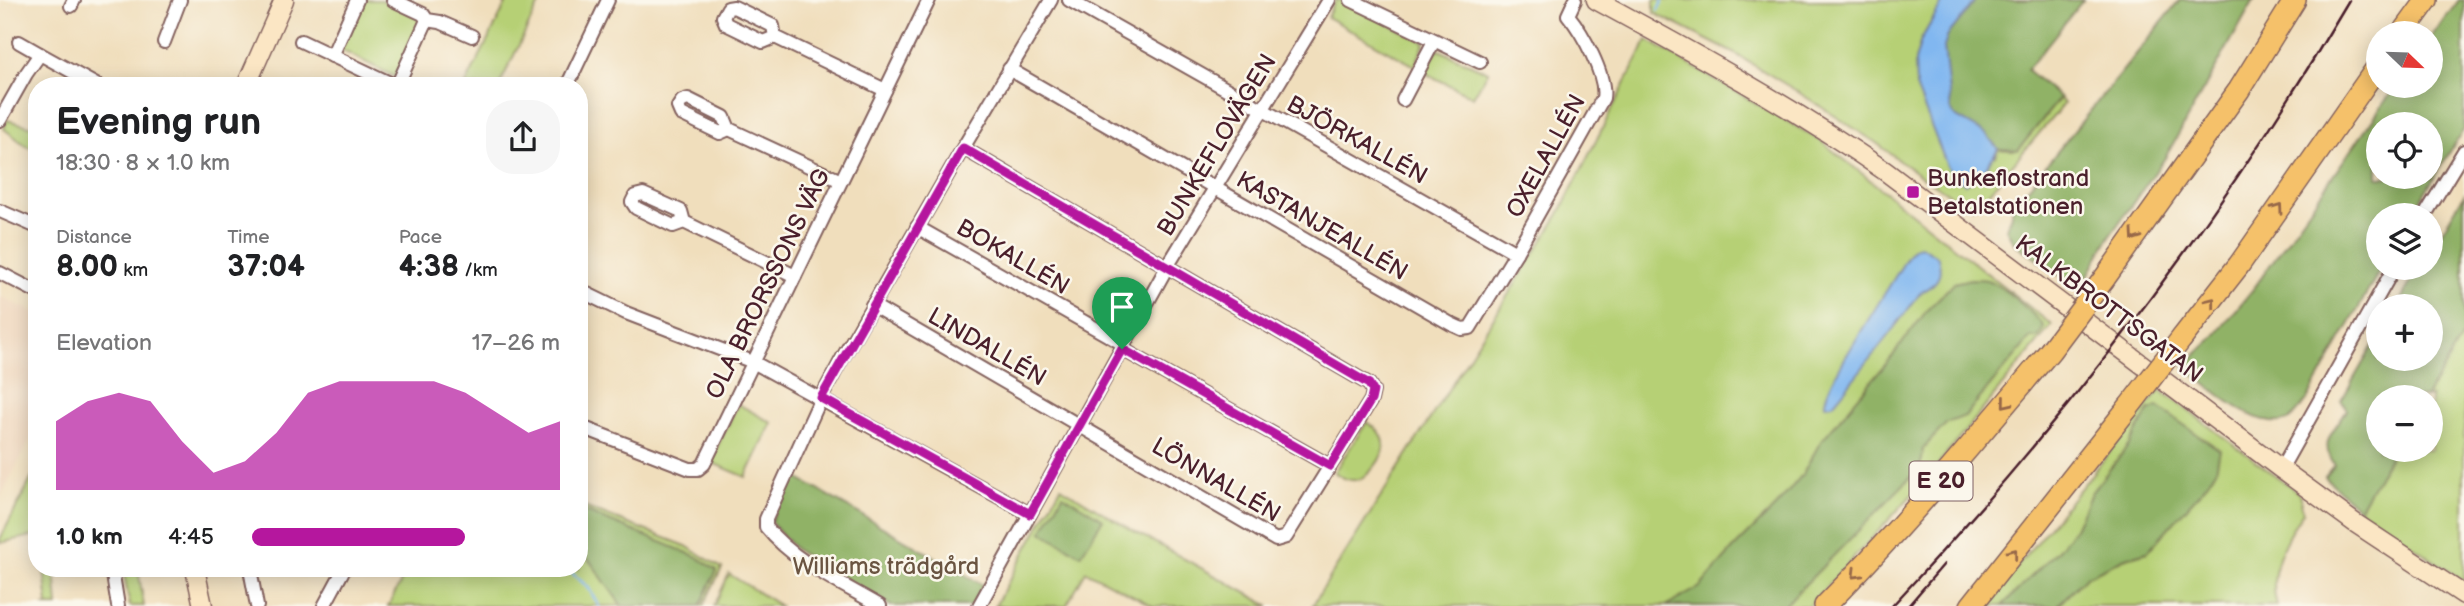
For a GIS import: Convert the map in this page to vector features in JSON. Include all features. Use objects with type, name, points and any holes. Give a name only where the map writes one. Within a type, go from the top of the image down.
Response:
[{"type":"highway","name":"E 20","points":[[2166,193],[2252,53],[2280,0]]},
{"type":"highway","name":"E 20","points":[[1825,606],[1957,463],[2050,351],[2239,90],[2295,0]]},
{"type":"highway","points":[[1971,606],[2239,265],[2366,83]]},
{"type":"street","points":[[164,42],[180,0]]},
{"type":"street","points":[[250,77],[284,0]]},
{"type":"street","points":[[332,56],[357,0]]},
{"type":"street","points":[[393,0],[409,3],[427,20],[440,22],[472,37]]},
{"type":"street","points":[[571,77],[608,0]]},
{"type":"street","name":"OLA BRORSSONS VÄG","points":[[588,429],[690,469],[698,469],[704,464],[929,0]]},
{"type":"street","points":[[880,606],[794,555],[766,527],[766,519],[821,398],[872,305],[1051,0]]},
{"type":"street","name":"BJÖRKALLÉN","points":[[1069,0],[1516,253]]},
{"type":"street","name":"BUNKEFLOVÄGEN","points":[[979,606],[1167,267],[1329,0]]},
{"type":"street","points":[[1351,0],[1480,62]]},
{"type":"street","name":"OXELALLÉN","points":[[1470,328],[1516,253],[1603,98],[1605,88],[1585,36],[1568,15],[1575,0]]},
{"type":"street","name":"KALKBROTTSGATAN","points":[[1596,0],[1743,79],[1885,171],[2280,469],[2355,523],[2464,595]]},
{"type":"street","points":[[400,77],[427,20]]},
{"type":"street","points":[[775,37],[886,90]]},
{"type":"street","points":[[19,41],[82,77]]},
{"type":"street","points":[[301,41],[332,56],[363,77]]},
{"type":"street","points":[[1403,100],[1434,41]]},
{"type":"street","points":[[0,120],[40,54]]},
{"type":"street","name":"KASTANJEALLÉN","points":[[1009,69],[1451,324],[1462,329],[1470,328]]},
{"type":"street","points":[[729,129],[841,181]]},
{"type":"street","points":[[963,148],[1167,267]]},
{"type":"street","points":[[2432,203],[2464,151]]},
{"type":"street","points":[[1,214],[28,224]]},
{"type":"street","points":[[684,222],[795,276]]},
{"type":"street","name":"BOKALLÉN","points":[[918,227],[1330,466]]},
{"type":"street","name":"LÖNNALLÉN","points":[[1080,426],[1276,540],[1286,537],[1371,400],[1373,391],[1369,384],[1167,267]]},
{"type":"street","points":[[0,274],[28,288]]},
{"type":"street","points":[[2280,469],[2387,280]]},
{"type":"street","points":[[588,294],[626,313],[753,362],[1030,514]]},
{"type":"street","name":"LINDALLÉN","points":[[872,305],[1080,426]]},
{"type":"street","name":"KALKBROTTSGATAN","points":[[2280,469],[2313,502],[2349,532],[2461,606]]},
{"type":"street","points":[[113,577],[118,606]]},
{"type":"street","points":[[197,577],[203,606]]},
{"type":"street","points":[[252,577],[257,606]]},
{"type":"street","points":[[324,606],[340,577]]},
{"type":"shaded area","points":[[0,296],[28,310],[28,444],[0,498]]},
{"type":"green space","points":[[364,0],[382,0],[423,20],[395,77],[339,49]]},
{"type":"green space","points":[[498,0],[541,0],[503,77],[470,77],[506,4]]},
{"type":"green space","points":[[1336,0],[1425,42],[1415,66],[1327,17]]},
{"type":"green space","points":[[1654,0],[1944,0],[1921,40],[1915,61],[1995,156],[1998,149],[2018,150],[2060,98],[2064,104],[1984,198],[1972,208],[1923,178],[1875,142],[1795,90],[1735,54],[1654,13]]},
{"type":"green space","points":[[1976,0],[2083,0],[2027,70],[2060,98],[2018,150],[1998,149],[1986,134],[1951,111],[1943,47],[1948,35]]},
{"type":"green space","points":[[2180,0],[2254,0],[2165,158],[2111,234],[2080,290],[2014,243],[2006,229],[2014,205]]},
{"type":"green space","points":[[2459,0],[2464,0],[2464,129],[2443,163],[2443,112],[2378,112],[2388,98],[2443,98],[2443,21]]},
{"type":"green space","points":[[1647,40],[1821,141],[2052,325],[1921,485],[1809,606],[1312,606],[1559,214]]},
{"type":"green space","points":[[1437,49],[1488,72],[1473,97],[1425,73]]},
{"type":"green space","points":[[7,120],[28,126],[28,147],[4,129]]},
{"type":"green space","points":[[2366,129],[2366,189],[2427,189],[2418,203],[2366,203],[2366,280],[2374,280],[2306,402],[2292,418],[2278,422],[2249,414],[2219,395],[2184,366],[2214,337],[2254,288]]},
{"type":"green space","points":[[2464,195],[2464,333],[2443,368],[2443,294],[2404,294],[2412,280],[2443,280],[2443,229]]},
{"type":"green space","points":[[1970,279],[1987,280],[2001,288],[2044,327],[2038,338],[2031,337],[1965,416],[1947,423],[1930,441],[1923,449],[1918,470],[1784,606],[1666,606],[1700,587],[1779,503],[1802,475],[1821,441],[1891,358],[1928,309],[1954,283]]},
{"type":"green space","points":[[2464,333],[2464,581],[2359,509],[2387,462],[2443,462],[2443,385],[2433,385]]},
{"type":"green space","points":[[2366,358],[2366,371],[2441,371],[2433,385],[2366,385],[2366,462],[2387,462],[2359,509],[2325,477],[2335,465],[2330,457],[2328,443],[2347,409],[2341,401]]},
{"type":"green space","points":[[2160,390],[2299,493],[2303,512],[2284,545],[2276,569],[2274,594],[2277,606],[2057,606],[2086,577],[2123,559],[2147,552],[2149,411],[2129,445],[2091,493],[2076,527],[2058,550],[2002,606],[1985,606]]},
{"type":"green space","points":[[738,404],[772,423],[746,477],[710,462]]},
{"type":"green space","points":[[2158,407],[2220,450],[2216,470],[2203,489],[2147,552],[2123,559],[2086,577],[2057,606],[2002,606],[2058,550],[2076,527],[2091,493],[2129,445],[2149,411]]},
{"type":"green space","points":[[1367,422],[1382,436],[1382,455],[1365,476],[1355,480],[1346,479],[1334,472]]},
{"type":"green space","name":"Williams trädgård","points":[[794,476],[983,585],[971,606],[891,606],[796,550],[771,520]]},
{"type":"green space","points":[[28,485],[28,537],[0,543]]},
{"type":"green space","points":[[1061,487],[1130,529],[1270,606],[1153,606],[1086,571],[1066,606],[995,606]]},
{"type":"green space","points":[[1063,495],[1103,519],[1081,555],[1042,532]]},
{"type":"green space","points":[[588,508],[686,546],[722,568],[703,606],[388,606],[404,577],[588,577]]},
{"type":"green space","points":[[588,513],[695,556],[717,570],[700,606],[622,606],[589,560]]},
{"type":"green space","points":[[729,574],[780,606],[714,606]]},
{"type":"green space","points":[[45,577],[56,577],[58,606],[43,606],[48,605]]},
{"type":"green space","points":[[125,577],[139,577],[144,606],[130,606]]},
{"type":"water","points":[[1944,0],[1976,0],[1948,35],[1944,47],[1951,111],[1986,134],[1998,149],[1979,178],[1965,183],[1956,178],[1947,166],[1916,87],[1915,61],[1921,40]]},
{"type":"water","points":[[1921,246],[1938,257],[1940,270],[1936,281],[1918,296],[1833,404],[1825,405],[1835,377],[1861,331],[1910,252]]},
{"type":"waterway","points":[[1658,10],[1663,0]]},
{"type":"waterway","points":[[576,577],[588,587],[599,606]]},
{"type":"railway","points":[[1892,606],[2018,464],[2137,316],[2248,161],[2349,0]]},
{"type":"railway","points":[[1908,606],[1944,564]]},
{"type":"place","name":"Bunkeflostrand Betalstationen","points":[[1913,192]]},
{"type":"route","points":[[963,148],[1369,384],[1373,391],[1371,400],[1330,466],[1122,349],[1030,514],[821,398],[963,148]]}]
